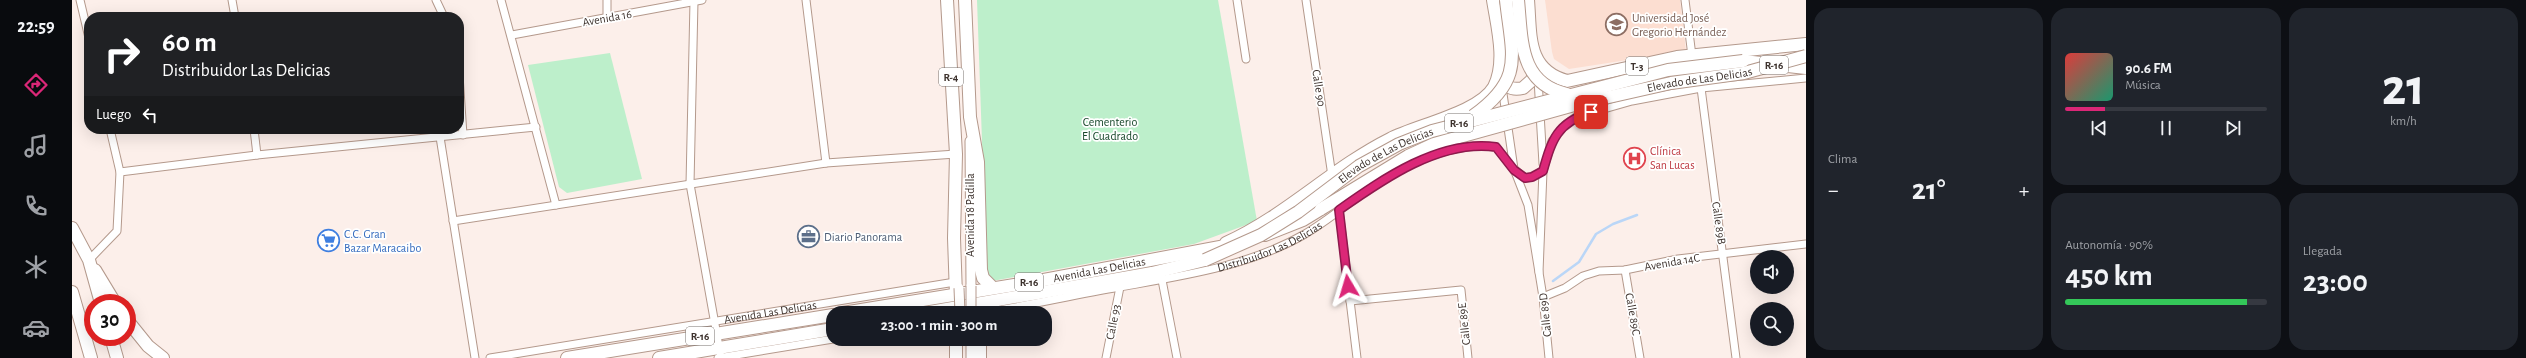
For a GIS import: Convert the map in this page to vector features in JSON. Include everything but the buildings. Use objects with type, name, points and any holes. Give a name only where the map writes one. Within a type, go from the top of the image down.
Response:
[{"type":"main road","name":"R-4","points":[[947,0],[956,154]]},
{"type":"main road","name":"R-4","points":[[965,0],[970,117]]},
{"type":"main road","name":"Distribuidor Las Delicias","points":[[1214,248],[1252,231],[1361,155],[1390,139],[1467,110],[1485,98],[1494,87],[1500,67],[1494,0]]},
{"type":"main road","points":[[1468,120],[1491,103],[1501,92],[1511,74],[1512,60],[1506,0]]},
{"type":"main road","points":[[1518,0],[1526,60],[1541,84],[1556,91],[1569,94]]},
{"type":"main road","points":[[1500,67],[1506,86],[1517,90],[1523,88],[1532,80],[1536,59],[1533,48],[1528,0]]},
{"type":"main road","name":"T-3","points":[[1536,59],[1544,70],[1555,78],[1567,81],[1692,56],[1806,44]]},
{"type":"main road","name":"Elevado de Las Delicias","points":[[1214,248],[1237,244],[1284,229],[1303,220],[1408,156],[1434,144],[1578,104],[1671,83],[1744,72],[1806,56]]},
{"type":"main road","name":"Elevado de Las Delicias","points":[[1205,260],[1261,235],[1298,212],[1359,166],[1399,144],[1432,131],[1468,120],[1668,70],[1743,61],[1806,68]]},
{"type":"main road","points":[[970,117],[978,162],[981,270],[983,278],[988,286],[993,288]]},
{"type":"main road","points":[[956,154],[956,295]]},
{"type":"main road","points":[[72,228],[110,294]]},
{"type":"main road","name":"Avenida Las Delicias","points":[[887,306],[956,295],[1214,248]]},
{"type":"main road","points":[[89,260],[98,294]]},
{"type":"main road","name":"Avenida Las Delicias","points":[[979,306],[1023,296],[1152,273],[1205,260]]},
{"type":"main road","points":[[72,292],[91,358]]},
{"type":"main road","points":[[1004,306],[1023,296]]},
{"type":"main road","name":"Avenida Las Delicias","points":[[567,358],[715,328],[826,316]]},
{"type":"main road","points":[[136,331],[148,346],[163,358]]},
{"type":"main road","name":"R-16","points":[[659,358],[720,355],[826,331]]},
{"type":"main road","points":[[114,346],[117,358]]},
{"type":"main road","points":[[956,346],[956,358]]},
{"type":"main road","points":[[980,346],[980,358]]},
{"type":"street","points":[[80,0],[84,17]]},
{"type":"street","points":[[232,0],[234,12]]},
{"type":"street","points":[[436,0],[442,12]]},
{"type":"street","points":[[501,0],[512,35],[556,205]]},
{"type":"street","points":[[607,0],[607,18]]},
{"type":"street","points":[[806,0],[826,163]]},
{"type":"street","points":[[1237,0],[1246,59]]},
{"type":"street","name":"Calle 90","points":[[1306,0],[1332,176]]},
{"type":"street","points":[[1685,0],[1692,56]]},
{"type":"street","points":[[698,1],[690,184],[720,355]]},
{"type":"street","name":"Avenida 16","points":[[512,35],[698,1]]},
{"type":"street","points":[[1536,59],[1543,171],[1539,272]]},
{"type":"street","points":[[1500,67],[1514,170]]},
{"type":"street","name":"R-16","points":[[1543,171],[1552,141],[1565,125],[1576,117],[1632,101],[1701,88],[1806,78]]},
{"type":"street","name":"Calle 89B","points":[[1701,88],[1736,358]]},
{"type":"street","name":"Avenida 18 Padilla","points":[[970,117],[971,306]]},
{"type":"street","points":[[120,172],[257,155],[536,127]]},
{"type":"street","points":[[89,260],[117,231],[120,172],[111,134]]},
{"type":"street","points":[[255,134],[257,155]]},
{"type":"street","points":[[440,137],[474,358]]},
{"type":"street","name":"Distribuidor Las Delicias","points":[[1162,280],[1211,269],[1274,249],[1305,234],[1374,186],[1414,164],[1464,146],[1480,145],[1496,147],[1514,170],[1525,178],[1532,177],[1543,171]]},
{"type":"street","points":[[453,221],[826,163],[956,154]]},
{"type":"street","name":"Avenida 18 Padilla","points":[[956,154],[959,189],[957,306]]},
{"type":"street","name":"Distribuidor Las Delicias","points":[[1514,170],[1528,206],[1539,272]]},
{"type":"street","points":[[1339,210],[1357,358]]},
{"type":"street","name":"Avenida 14C","points":[[1543,297],[1588,275],[1600,271],[1625,270],[1678,259],[1806,244]]},
{"type":"street","name":"Calle 89C","points":[[1625,270],[1640,358]]},
{"type":"street","name":"Calle 89D","points":[[1539,272],[1549,358]]},
{"type":"street","points":[[1162,280],[1177,358]]},
{"type":"street","name":"Avenida Las Delicias","points":[[1023,306],[1162,280]]},
{"type":"street","name":"Avenida Las Delicias","points":[[490,358],[715,328],[955,282]]},
{"type":"street","name":"Calle 93","points":[[1106,358],[1120,287]]},
{"type":"street","name":"Calle 89E","points":[[1350,301],[1461,290],[1468,358]]},
{"type":"street","name":"R-16","points":[[720,355],[826,340]]},
{"type":"street","points":[[960,346],[960,358]]},
{"type":"street","points":[[971,346],[971,358]]},
{"type":"shaded area","name":"Universidad José Gregorio Hernández","points":[[1545,0],[1680,0],[1686,51],[1569,69],[1554,59]]},
{"type":"green space","name":"Cementerio El Cuadrado","points":[[977,0],[1218,0],[1257,221],[1194,244],[987,282]]},
{"type":"green space","points":[[610,53],[642,179],[567,193],[559,187],[528,65]]},
{"type":"waterway","points":[[1553,281],[1579,262],[1596,234],[1613,224],[1637,215]]},
{"type":"place","name":"Universidad José Gregorio Hernández","points":[[1616,25]]},
{"type":"place","name":"Clínica San Lucas","points":[[1635,158]]},
{"type":"place","name":"Diario Panorama","points":[[809,237]]},
{"type":"place","name":"C.C. Gran Bazar Maracaibo","points":[[328,241]]},
{"type":"route","points":[[1348,286],[1339,210],[1374,186],[1414,164],[1464,146],[1480,145],[1496,147],[1514,170],[1525,178],[1532,177],[1543,171],[1552,141],[1565,125],[1576,117],[1591,112]]}]
